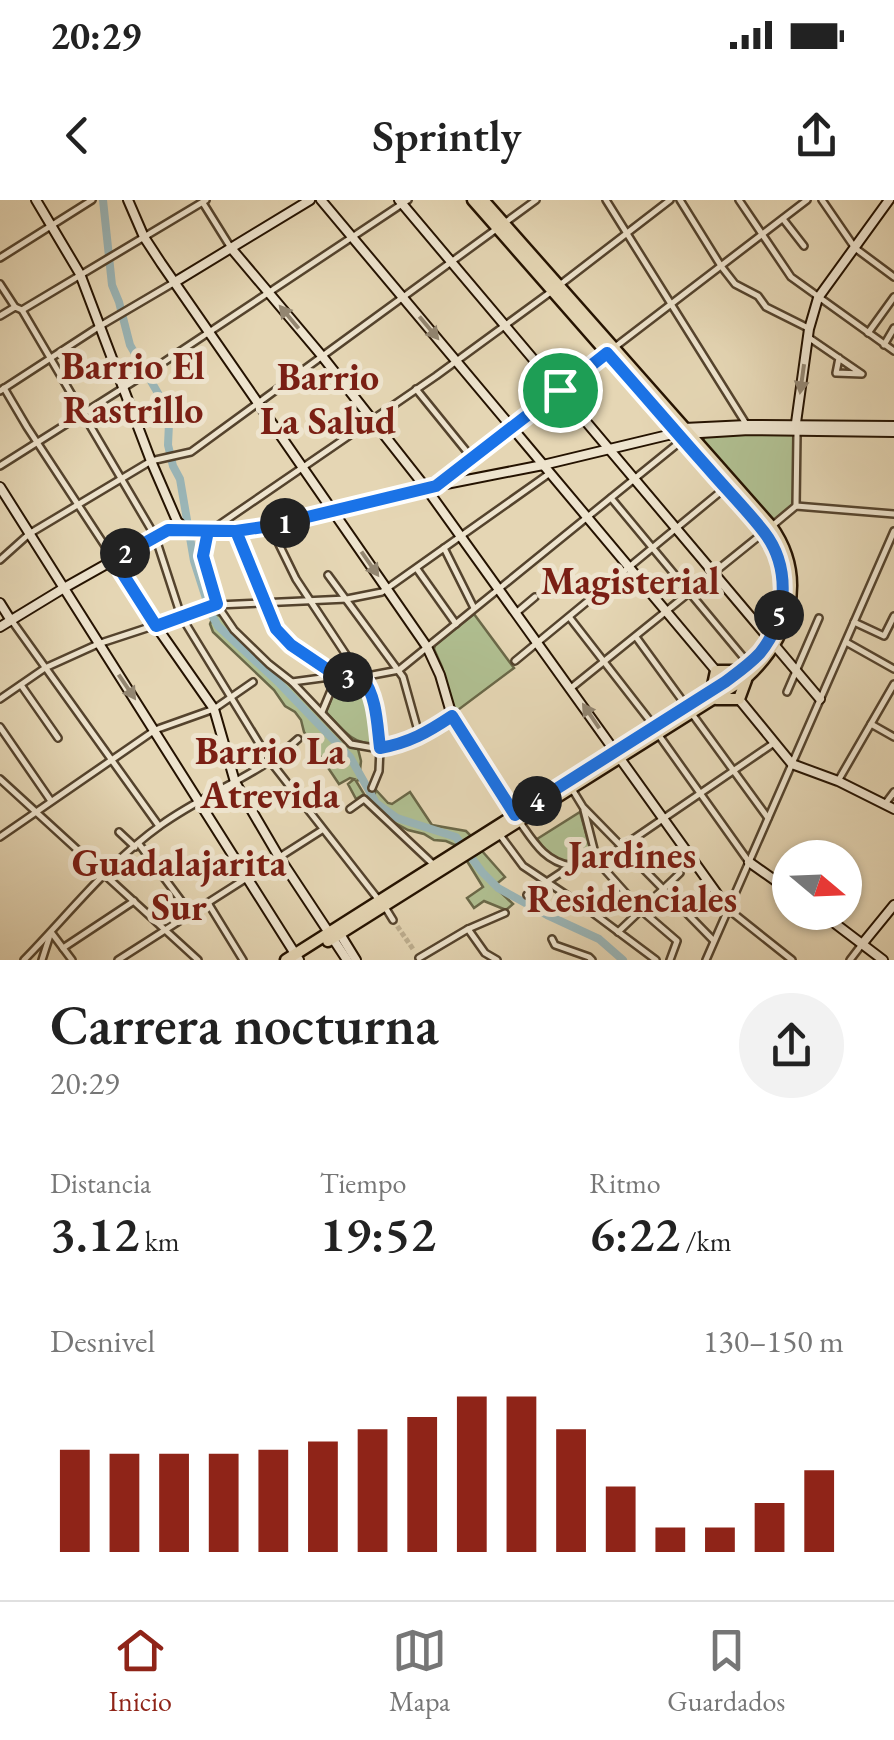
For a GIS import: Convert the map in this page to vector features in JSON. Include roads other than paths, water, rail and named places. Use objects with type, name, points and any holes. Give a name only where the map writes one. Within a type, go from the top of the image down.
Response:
[{"type":"main road","points":[[296,959],[728,685],[772,642],[780,613],[783,586],[768,529],[556,288],[473,200]]},
{"type":"main road","points":[[484,200],[500,226]]},
{"type":"main road","points":[[680,433],[701,448],[729,485]]},
{"type":"main road","points":[[713,694],[716,671],[744,671]]},
{"type":"main road","points":[[713,694],[739,699],[744,671]]},
{"type":"main road","points":[[517,818],[572,789],[617,755]]},
{"type":"main road","points":[[382,903],[434,865],[462,853]]},
{"type":"street","points":[[36,200],[80,274],[152,461],[177,521],[185,530]]},
{"type":"street","points":[[128,200],[144,237],[427,647],[440,674],[452,716],[517,818],[545,856],[571,866]]},
{"type":"street","points":[[310,200],[2,387],[156,626],[214,708],[235,782],[279,857],[356,960]]},
{"type":"street","points":[[322,200],[792,764],[894,809]]},
{"type":"street","points":[[0,560],[29,534],[122,478],[152,461],[190,452],[536,200]]},
{"type":"street","points":[[606,200],[748,427]]},
{"type":"street","points":[[452,716],[420,738],[400,745],[380,748],[351,744],[292,682],[234,630],[217,604],[203,556],[207,531],[505,326],[670,200]]},
{"type":"street","points":[[680,200],[734,284],[758,296],[766,307],[809,333],[862,374],[836,374],[839,358]]},
{"type":"street","points":[[739,200],[791,277],[894,352]]},
{"type":"street","points":[[431,487],[807,200]]},
{"type":"street","points":[[822,200],[855,248],[894,277]]},
{"type":"street","points":[[796,506],[796,429],[809,333],[818,298],[889,200]]},
{"type":"street","points":[[0,316],[100,263],[203,201],[230,248],[431,487],[498,589],[728,909],[792,960]]},
{"type":"street","points":[[0,466],[158,366],[403,201],[820,699]]},
{"type":"street","points":[[0,258],[90,202]]},
{"type":"street","points":[[783,219],[804,246]]},
{"type":"street","points":[[0,284],[84,413],[155,536],[181,616],[230,697],[270,761],[394,920]]},
{"type":"street","points":[[868,333],[894,297]]},
{"type":"street","points":[[884,344],[894,328]]},
{"type":"street","points":[[416,389],[472,458]]},
{"type":"street","points":[[292,682],[399,670],[634,479],[680,433],[748,427]]},
{"type":"street","points":[[168,530],[236,531],[270,526],[680,433],[748,427],[894,429]]},
{"type":"street","points":[[701,448],[700,441],[707,432]]},
{"type":"street","points":[[0,699],[44,668],[98,644],[217,604],[347,598],[388,589],[550,473]]},
{"type":"street","points":[[515,660],[729,485]]},
{"type":"street","points":[[0,487],[156,730],[296,959]]},
{"type":"street","points":[[611,498],[688,593],[744,671]]},
{"type":"street","points":[[571,688],[796,506],[894,514]]},
{"type":"street","points":[[0,627],[168,530],[177,521]]},
{"type":"street","points":[[270,526],[296,579],[372,694],[380,748],[379,771],[372,788]]},
{"type":"street","points":[[236,531],[276,629],[291,645],[337,676]]},
{"type":"street","points":[[706,960],[894,531]]},
{"type":"street","points":[[444,548],[474,609]]},
{"type":"street","points":[[417,568],[456,624]]},
{"type":"street","points":[[328,575],[399,670],[420,738]]},
{"type":"street","points":[[516,613],[535,597]]},
{"type":"street","points":[[0,603],[159,826]]},
{"type":"street","points":[[854,622],[882,636],[894,616]]},
{"type":"street","points":[[569,618],[656,730],[749,862],[772,878]]},
{"type":"street","points":[[787,692],[818,618]]},
{"type":"street","points":[[636,636],[768,818]]},
{"type":"street","points":[[846,642],[894,669]]},
{"type":"street","points":[[322,713],[337,676]]},
{"type":"street","points":[[0,837],[156,730],[214,708],[252,682]]},
{"type":"street","points":[[838,782],[894,684]]},
{"type":"street","points":[[21,685],[58,738]]},
{"type":"street","points":[[871,724],[894,737]]},
{"type":"street","points":[[0,726],[51,801]]},
{"type":"street","points":[[24,960],[105,875],[159,826],[270,761],[298,739]]},
{"type":"street","points":[[526,895],[571,866],[596,861],[622,847],[774,743]]},
{"type":"street","points":[[0,779],[198,960]]},
{"type":"street","points":[[572,789],[583,807],[714,941]]},
{"type":"street","points":[[885,804],[894,792]]},
{"type":"street","points":[[350,808],[364,799],[434,865]]},
{"type":"street","points":[[583,807],[596,861],[641,910],[677,941],[670,960]]},
{"type":"street","points":[[118,960],[323,829]]},
{"type":"street","points":[[497,830],[522,866],[656,960]]},
{"type":"street","points":[[119,832],[137,845],[191,914]]},
{"type":"street","points":[[618,932],[680,873]]},
{"type":"street","points":[[63,948],[134,901]]},
{"type":"street","points":[[208,903],[243,960]]},
{"type":"street","points":[[850,960],[894,905]]},
{"type":"street","points":[[412,948],[420,959],[468,929],[505,913]]},
{"type":"street","points":[[468,929],[485,953],[497,960]]},
{"type":"street","points":[[845,930],[883,960]]},
{"type":"street","points":[[51,932],[72,960]]},
{"type":"street","points":[[42,960],[51,932]]},
{"type":"street","points":[[334,935],[347,960]]},
{"type":"street","points":[[552,939],[555,945],[589,959]]},
{"type":"waterway","points":[[103,200],[112,285],[130,345],[166,407],[168,445],[180,479],[194,561],[218,626],[350,757],[376,803],[397,818],[456,837],[498,888],[599,939],[623,960]]},
{"type":"tunnel","points":[[393,920],[413,949]]},
{"type":"district","name":"Barrio El Rastrillo","points":[[133,387]]},
{"type":"district","name":"Barrio La Salud","points":[[328,398]]},
{"type":"district","name":"Magisterial","points":[[630,580]]},
{"type":"district","name":"Barrio La Atrevida","points":[[270,772]]},
{"type":"district","name":"Jardines Residenciales","points":[[632,876]]},
{"type":"district","name":"Guadalajarita Sur","points":[[179,884]]}]
